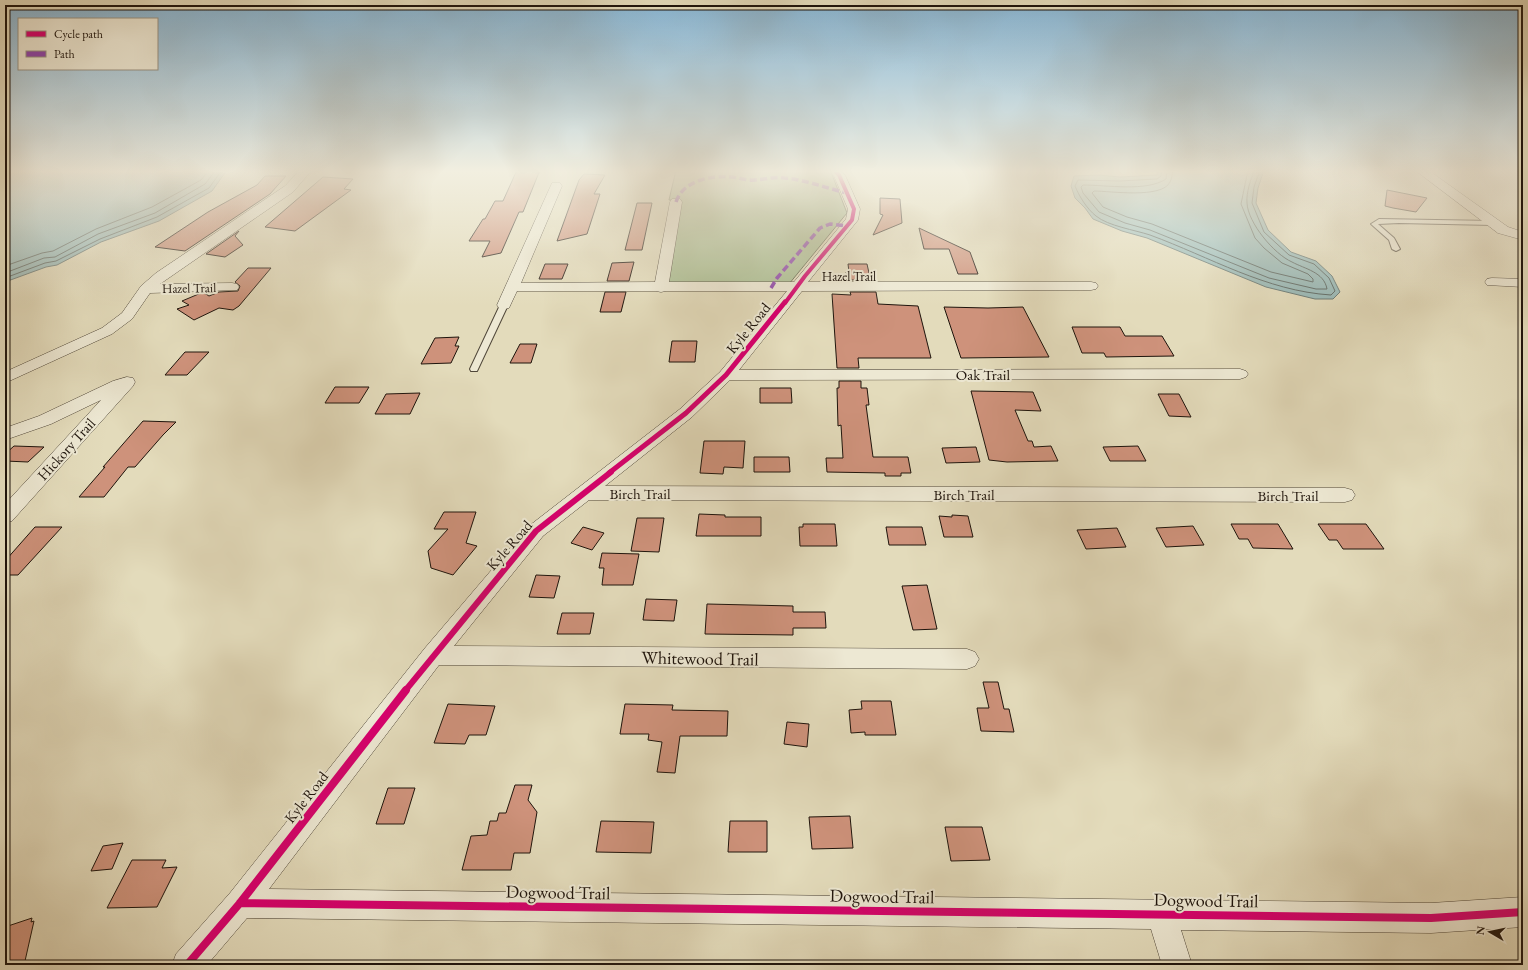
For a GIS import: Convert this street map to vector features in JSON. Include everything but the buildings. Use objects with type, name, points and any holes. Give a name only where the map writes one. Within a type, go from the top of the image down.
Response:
[{"type":"street","points":[[5,378],[107,331],[127,316],[146,289],[161,276],[251,215]]},
{"type":"street","points":[[504,305],[543,215]]},
{"type":"street","points":[[661,288],[674,215]]},
{"type":"street","name":"Kyle Road","points":[[187,965],[240,903],[433,655],[536,531],[686,413],[726,375],[798,288],[805,276],[852,220],[853,215]]},
{"type":"street","points":[[1482,215],[1503,230],[1523,236]]},
{"type":"street","points":[[1492,282],[1523,283]]},
{"type":"street","name":"Hazel Trail","points":[[512,287],[798,288],[1091,286]]},
{"type":"street","name":"Hazel Trail","points":[[146,289],[232,287]]},
{"type":"street","name":"Oak Trail","points":[[726,375],[1240,374]]},
{"type":"street","name":"Hickory Trail","points":[[5,434],[45,420],[127,382],[5,516]]},
{"type":"street","name":"Birch Trail","points":[[583,493],[1345,495]]},
{"type":"street","name":"Whitewood Trail","points":[[433,655],[968,659]]},
{"type":"street","name":"Dogwood Trail","points":[[240,903],[1431,918],[1523,912]]},
{"type":"street","points":[[1161,915],[1177,965]]},
{"type":"lane","points":[[1396,249],[1392,239],[1374,224],[1379,221],[1493,223]]},
{"type":"lane","points":[[474,369],[504,305]]},
{"type":"green space","points":[[678,215],[845,215],[789,284],[667,284]]},
{"type":"water","points":[[5,215],[169,215],[159,221],[101,242],[57,265],[46,267],[5,282]]},
{"type":"water","points":[[1090,215],[1261,215],[1268,230],[1291,252],[1316,261],[1332,276],[1340,292],[1333,299],[1315,299],[1266,287],[1147,238],[1122,231],[1093,219]]},
{"type":"marked path","points":[[771,288],[777,278],[820,228],[827,224],[848,226]]},
{"type":"cycle path","points":[[187,965],[240,903],[433,655],[536,531],[686,413],[726,375],[852,220],[853,215]]},
{"type":"cycle path","points":[[240,903],[1431,918],[1523,912]]}]
